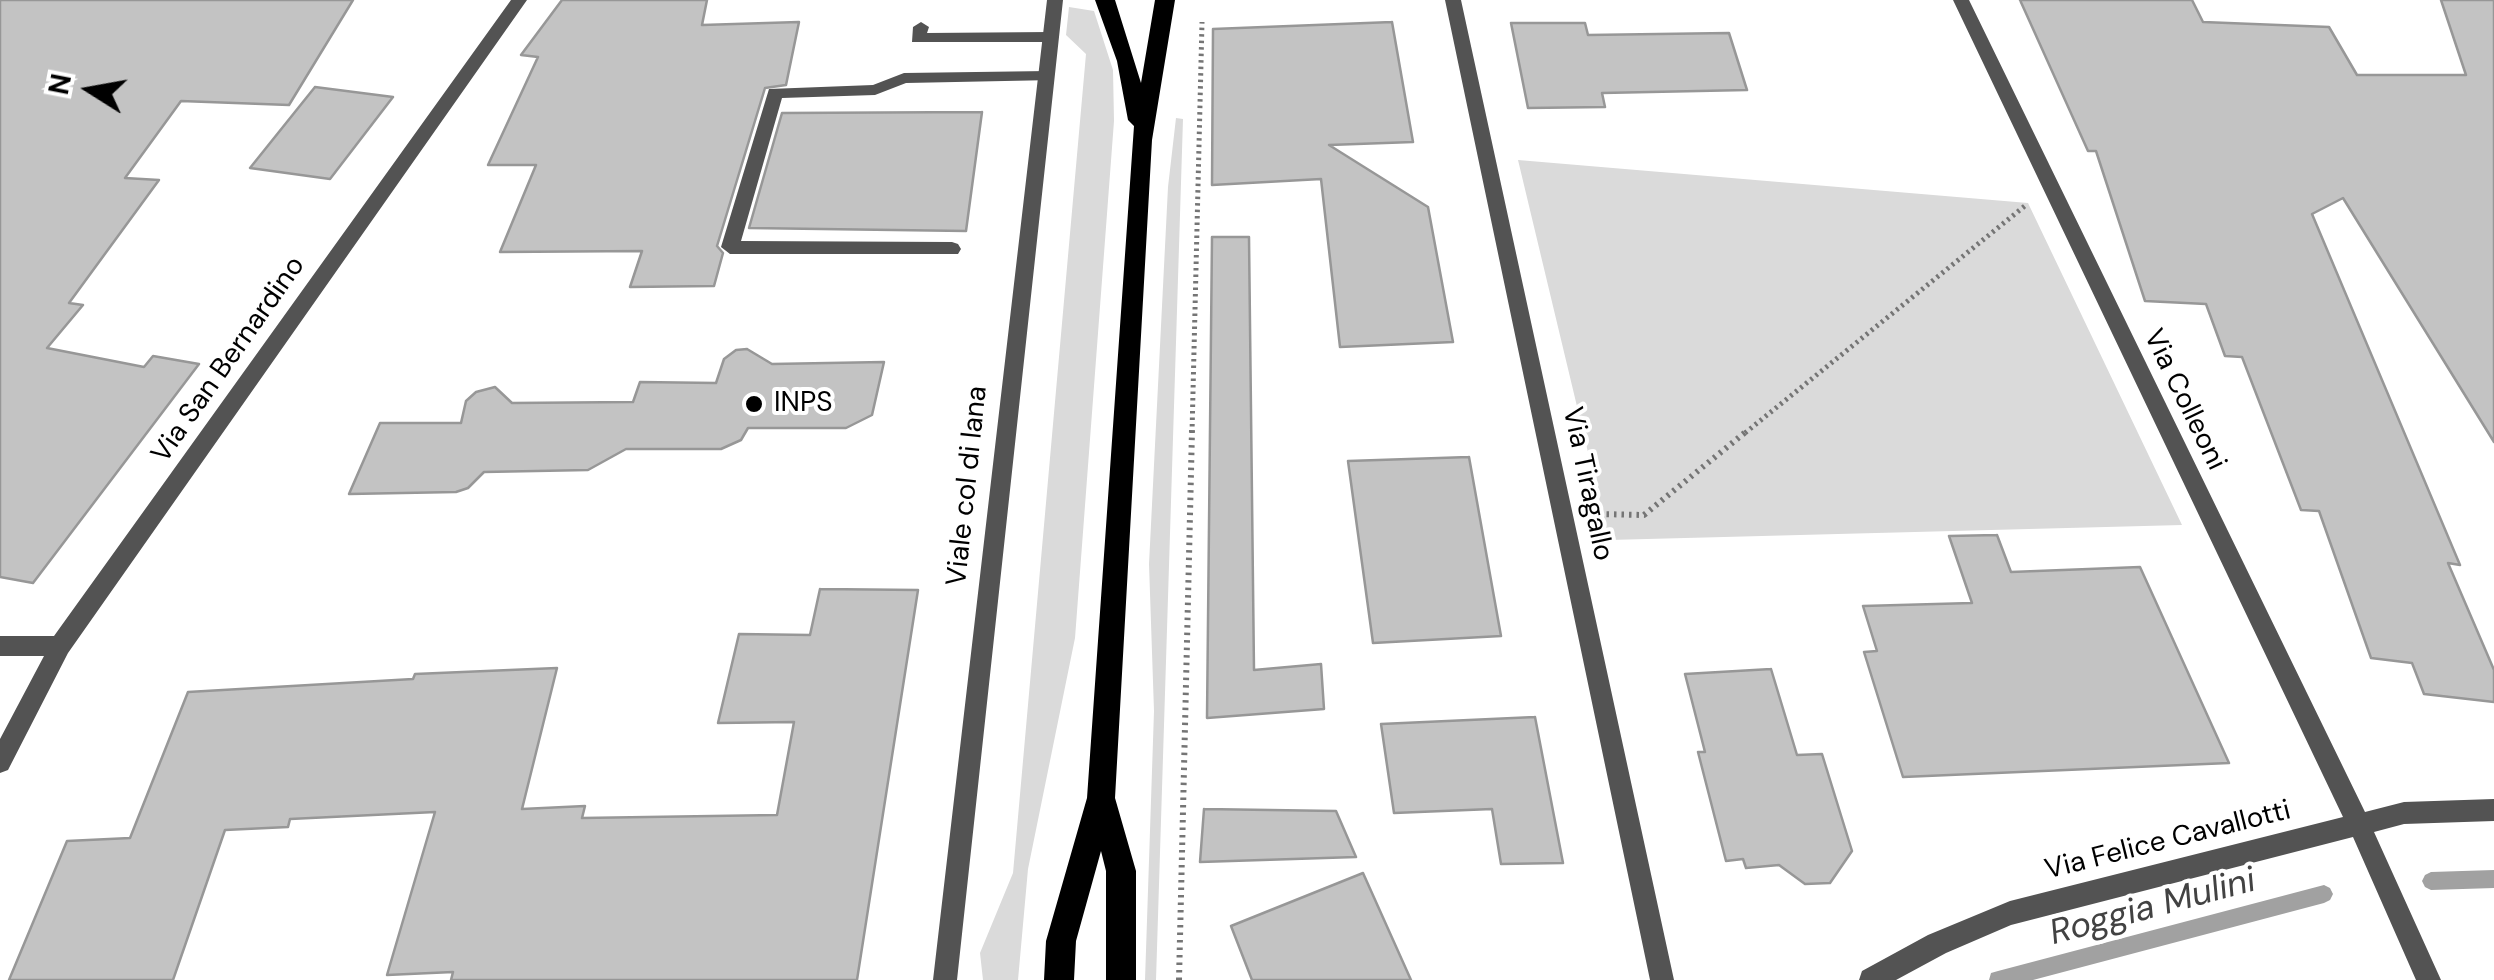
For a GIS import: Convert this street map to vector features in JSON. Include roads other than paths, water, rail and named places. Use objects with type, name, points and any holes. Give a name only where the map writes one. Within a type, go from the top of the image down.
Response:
[{"type":"main road","points":[[1105,0],[1127,61],[1142,140]]},
{"type":"main road","points":[[1059,980],[1061,941],[1101,798],[1142,140],[1165,0]]},
{"type":"main road","points":[[1101,798],[1121,871],[1121,980]]},
{"type":"street","name":"Via San Bernardino","points":[[0,762],[60,646],[519,0]]},
{"type":"street","name":"Viale col di lana","points":[[945,980],[1055,0]]},
{"type":"street","name":"Via Tiragallo","points":[[1454,0],[1662,980]]},
{"type":"street","name":"Via Colleoni","points":[[1960,0],[2358,823],[2428,980]]},
{"type":"street","points":[[921,27],[918,38],[1051,37]]},
{"type":"street","points":[[952,249],[730,247],[775,94],[876,90],[904,78],[1048,76]]},
{"type":"street","points":[[0,646],[60,646]]},
{"type":"street","name":"Via Felice Cavallotti","points":[[1871,980],[1937,944],[2010,912],[2404,813],[2494,810]]},
{"type":"waterway","name":"Roggia Mulini","points":[[2431,881],[2494,879]]},
{"type":"waterway","name":"Roggia Mulini","points":[[1998,980],[2324,894]]},
{"type":"place","name":"INPS","points":[[754,404]]}]
